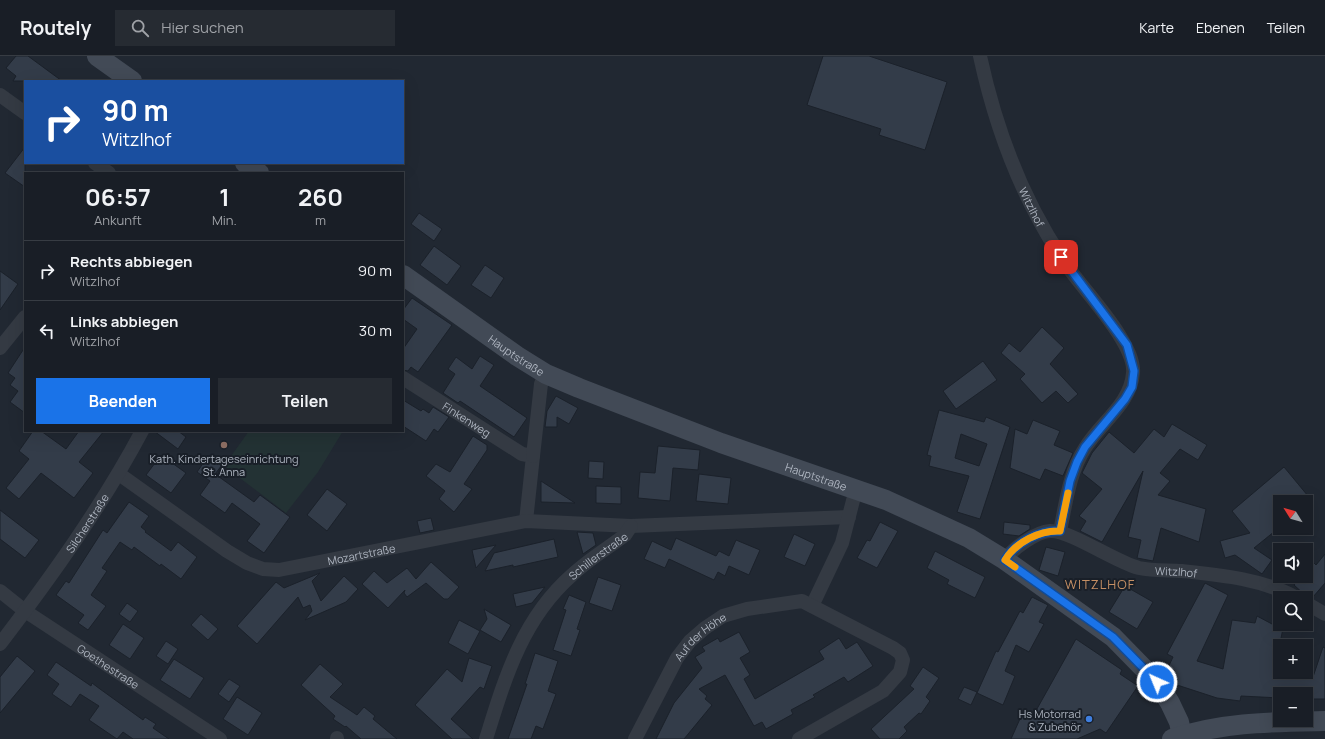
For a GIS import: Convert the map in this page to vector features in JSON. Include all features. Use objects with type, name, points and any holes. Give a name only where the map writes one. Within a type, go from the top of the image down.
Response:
[{"type":"street","points":[[97,56],[131,80]]},
{"type":"street","name":"Witzlhof","points":[[980,56],[991,102],[1014,166],[1040,225],[1068,267],[1127,345],[1134,371],[1132,387],[1125,399],[1085,447],[1077,462],[1070,481],[1060,531],[1101,552],[1139,568],[1198,573],[1251,581],[1285,591]]},
{"type":"street","points":[[0,95],[24,112]]},
{"type":"street","points":[[96,164],[108,172]]},
{"type":"street","points":[[246,164],[258,172]]},
{"type":"street","name":"Hauptstraße","points":[[404,276],[517,356],[546,374],[722,443],[856,489],[969,538],[1005,560],[1113,637],[1157,682],[1170,703],[1179,722],[1177,737]]},
{"type":"street","points":[[0,348],[24,318]]},
{"type":"street","points":[[526,521],[541,384],[546,374]]},
{"type":"street","name":"Finkenweg","points":[[404,379],[522,454],[533,456]]},
{"type":"street","name":"Silcherstraße","points":[[0,644],[25,611],[119,474],[141,432]]},
{"type":"street","name":"Mozartstraße","points":[[119,474],[227,551],[247,563],[263,569],[278,570],[526,521],[631,526]]},
{"type":"street","points":[[812,606],[842,543],[856,489]]},
{"type":"street","name":"Schillerstraße","points":[[486,739],[514,654],[530,626],[553,595],[572,574],[625,535],[631,526],[849,517]]},
{"type":"street","points":[[1005,560],[1011,551],[1031,538],[1048,531],[1060,531]]},
{"type":"street","name":"Goethestraße","points":[[0,591],[25,611],[220,739]]},
{"type":"street","name":"Auf der Höhe","points":[[635,739],[677,658],[690,641],[705,628],[723,616],[747,609],[802,601],[893,648],[900,653],[903,660],[900,672],[883,690],[799,739]]},
{"type":"street","points":[[1313,607],[1325,614]]},
{"type":"street","points":[[1177,737],[1212,728],[1262,722],[1325,721]]},
{"type":"shaded area","points":[[248,432],[342,432],[318,472],[286,513],[224,466]]},
{"type":"building","points":[[16,56],[28,56],[61,80],[13,81],[16,76],[6,68]]},
{"type":"building","points":[[823,56],[869,56],[947,82],[925,150],[879,135],[881,129],[807,105]]},
{"type":"building","points":[[24,148],[24,186],[5,173]]},
{"type":"building","points":[[419,213],[442,229],[434,241],[411,224]]},
{"type":"building","points":[[434,246],[461,266],[447,285],[420,265]]},
{"type":"building","points":[[485,265],[504,278],[491,298],[471,285]]},
{"type":"building","points":[[0,271],[18,284],[0,310]]},
{"type":"building","points":[[412,298],[452,325],[418,372],[411,367],[408,371],[404,370],[404,348],[417,329],[404,320],[404,309]]},
{"type":"building","points":[[1042,327],[1064,348],[1050,364],[1078,394],[1068,403],[1056,391],[1042,403],[1020,379],[1025,374],[1001,353],[1009,343],[1020,352]]},
{"type":"building","points":[[24,349],[24,412],[10,402],[18,391],[10,385],[15,378],[8,373]]},
{"type":"building","points":[[480,356],[494,365],[480,386],[527,418],[514,437],[460,401],[458,403],[443,393],[455,374],[448,369],[456,357],[472,369]]},
{"type":"building","points":[[983,361],[997,380],[956,409],[943,391]]},
{"type":"building","points":[[556,396],[578,408],[569,424],[557,417],[557,427],[545,427],[547,411]]},
{"type":"building","points":[[404,401],[421,411],[423,409],[429,413],[433,407],[449,417],[438,432],[434,429],[426,441],[404,427]]},
{"type":"building","points":[[939,410],[984,422],[986,417],[1010,427],[980,519],[957,512],[969,476],[929,466],[931,456],[927,455]],"holes":[[[961,434],[987,444],[979,466],[955,458]]]},
{"type":"building","points":[[1033,420],[1060,431],[1054,445],[1073,453],[1063,476],[1045,469],[1040,480],[1010,468],[1015,429],[1027,434]]},
{"type":"building","points":[[1172,424],[1207,445],[1198,460],[1180,449],[1160,473],[1170,481],[1158,495],[1206,509],[1199,542],[1161,528],[1153,561],[1137,558],[1141,540],[1128,537],[1143,471],[1102,542],[1080,531],[1086,521],[1079,516],[1102,489],[1082,473],[1092,453],[1109,432],[1134,453],[1154,429],[1164,437]]},
{"type":"building","points":[[32,432],[42,432],[66,449],[78,432],[103,432],[79,462],[93,473],[74,498],[41,473],[19,499],[6,488],[29,459],[19,451]]},
{"type":"building","points":[[155,432],[179,432],[186,437],[178,449]]},
{"type":"building","points":[[473,436],[487,445],[487,450],[464,484],[472,489],[454,512],[439,499],[445,491],[426,476],[436,464],[450,472]]},
{"type":"building","points":[[658,446],[700,450],[698,470],[673,468],[670,501],[638,498],[640,472],[655,473]]},
{"type":"building","points":[[161,455],[186,473],[171,493],[146,475]]},
{"type":"building","points":[[209,455],[222,465],[215,474],[254,502],[260,495],[290,517],[264,553],[247,541],[260,524],[232,503],[225,513],[200,495],[210,481],[197,472]]},
{"type":"building","points":[[589,461],[604,462],[603,479],[588,478]]},
{"type":"building","points":[[1284,467],[1307,495],[1273,495],[1273,533],[1254,548],[1272,560],[1262,574],[1235,555],[1225,558],[1220,541],[1250,533],[1232,511]]},
{"type":"building","points":[[699,474],[731,478],[728,504],[696,501]]},
{"type":"building","points":[[541,481],[575,503],[541,502]]},
{"type":"building","points":[[596,486],[621,487],[621,504],[596,503]]},
{"type":"building","points":[[327,489],[347,504],[327,531],[307,515]]},
{"type":"building","points":[[129,502],[149,516],[141,527],[146,531],[145,532],[171,551],[178,542],[197,557],[181,579],[134,547],[132,550],[120,542],[102,568],[107,571],[91,595],[106,606],[88,630],[78,623],[84,615],[56,595],[66,581],[69,583],[103,530],[107,533]]},
{"type":"building","points":[[0,510],[39,540],[25,558],[0,539]]},
{"type":"building","points":[[431,518],[434,530],[420,533],[417,521]]},
{"type":"building","points":[[880,522],[898,531],[877,568],[857,558],[867,540],[870,541]]},
{"type":"building","points":[[1004,522],[1030,525],[1030,529],[1019,536],[1003,534]]},
{"type":"building","points":[[577,532],[593,533],[596,545],[583,554]]},
{"type":"building","points":[[794,534],[815,544],[805,566],[784,557]]},
{"type":"building","points":[[676,538],[716,556],[719,551],[729,556],[736,540],[760,550],[749,575],[729,566],[725,576],[718,572],[714,580],[669,559],[665,568],[644,559],[652,541],[671,550]]},
{"type":"building","points":[[554,539],[558,557],[513,567],[513,565],[485,571],[494,553]]},
{"type":"building","points":[[496,545],[476,568],[472,550]]},
{"type":"building","points":[[1046,547],[1065,552],[1058,576],[1039,570]]},
{"type":"building","points":[[935,551],[985,577],[975,598],[947,584],[949,580],[927,568]]},
{"type":"building","points":[[1325,554],[1325,583],[1313,597],[1313,591],[1301,591],[1294,585],[1296,583],[1313,583],[1313,562],[1316,565]]},
{"type":"building","points":[[431,562],[459,587],[448,599],[444,599],[426,583],[407,597],[404,593],[405,590],[388,608],[362,584],[374,571],[387,583],[407,568],[416,579]]},
{"type":"building","points":[[320,573],[312,581],[321,601],[344,576],[358,589],[346,602],[305,620],[312,611],[310,605],[303,608],[298,597],[257,644],[237,626],[276,582],[284,588]]},
{"type":"building","points":[[598,577],[621,585],[612,611],[589,603]]},
{"type":"building","points":[[1205,583],[1228,595],[1197,661],[1223,669],[1232,620],[1255,623],[1257,616],[1273,624],[1273,631],[1283,631],[1281,639],[1273,639],[1273,679],[1313,679],[1323,647],[1325,648],[1325,699],[1313,699],[1313,687],[1273,687],[1273,698],[1241,696],[1240,701],[1217,698],[1171,683],[1165,674],[1173,657],[1167,654]]},
{"type":"building","points":[[1125,586],[1153,602],[1137,629],[1109,612]]},
{"type":"building","points":[[545,587],[532,603],[516,607],[513,594]]},
{"type":"building","points":[[569,595],[586,602],[577,629],[580,630],[571,656],[553,650],[566,610],[563,609]]},
{"type":"building","points":[[1032,597],[1048,605],[1039,622],[1044,624],[1029,652],[1016,645],[1005,671],[1015,676],[1003,705],[977,693],[996,651],[998,652],[1020,611],[1023,613]]},
{"type":"building","points":[[127,603],[138,611],[130,622],[119,614]]},
{"type":"building","points":[[484,609],[511,625],[501,642],[480,630],[487,619]]},
{"type":"building","points":[[201,614],[218,629],[208,640],[191,625]]},
{"type":"building","points":[[459,620],[480,631],[468,654],[448,643]]},
{"type":"building","points":[[123,624],[144,638],[130,659],[109,645]]},
{"type":"building","points":[[739,632],[750,652],[740,658],[750,675],[744,679],[755,699],[824,659],[819,651],[839,638],[846,649],[857,642],[873,666],[848,682],[844,677],[813,695],[815,697],[791,710],[793,714],[766,729],[762,722],[754,726],[725,675],[699,689],[707,696],[705,699],[712,705],[684,739],[656,739],[674,703],[702,668],[695,657],[705,651],[702,647],[718,638],[720,642]]},
{"type":"building","points":[[1076,639],[1122,670],[1120,674],[1138,686],[1106,733],[1100,729],[1077,739],[1011,739],[1023,712],[1033,716]]},
{"type":"building","points":[[166,641],[178,649],[168,664],[156,656]]},
{"type":"building","points":[[535,653],[558,661],[548,691],[556,694],[543,729],[536,726],[531,739],[508,739],[527,684],[525,684]]},
{"type":"building","points":[[17,656],[35,671],[0,713],[0,677]]},
{"type":"building","points":[[469,658],[492,666],[484,689],[480,687],[451,719],[473,739],[452,739],[415,705],[447,669],[462,682]]},
{"type":"building","points":[[174,659],[204,678],[190,699],[160,680]]},
{"type":"building","points":[[56,662],[91,686],[92,683],[143,720],[145,717],[156,724],[153,728],[169,739],[133,739],[123,732],[117,739],[89,720],[99,706],[80,694],[71,707],[52,694],[59,684],[47,675]]},
{"type":"building","points":[[320,664],[343,684],[330,697],[357,715],[364,707],[375,716],[373,719],[397,739],[361,739],[346,726],[345,727],[333,719],[335,716],[301,685]]},
{"type":"building","points":[[923,667],[939,678],[926,697],[930,701],[921,714],[919,713],[904,727],[907,731],[899,739],[880,739],[871,729],[914,689],[910,686]]},
{"type":"building","points":[[229,679],[240,686],[229,702],[218,694]]},
{"type":"building","points":[[964,687],[977,692],[971,705],[958,699]]},
{"type":"building","points":[[237,697],[262,713],[248,735],[223,719]]},
{"type":"slow traffic","points":[[1015,567],[1005,560],[1011,551],[1031,538],[1048,531],[1060,531],[1068,493]]},
{"type":"place","name":"Kath. Kindertageseinrichtung St. Anna","points":[[224,445]]},
{"type":"place","name":"Hs Motorrad & Zubehör","points":[[1089,719]]},
{"type":"district","name":"WITZLHOF","points":[[1100,584]]},
{"type":"route","points":[[1061,257],[1127,345],[1134,371],[1132,387],[1125,399],[1085,447],[1077,462],[1070,481],[1060,531],[1048,531],[1031,538],[1011,551],[1005,560],[1113,637],[1157,682]]}]
